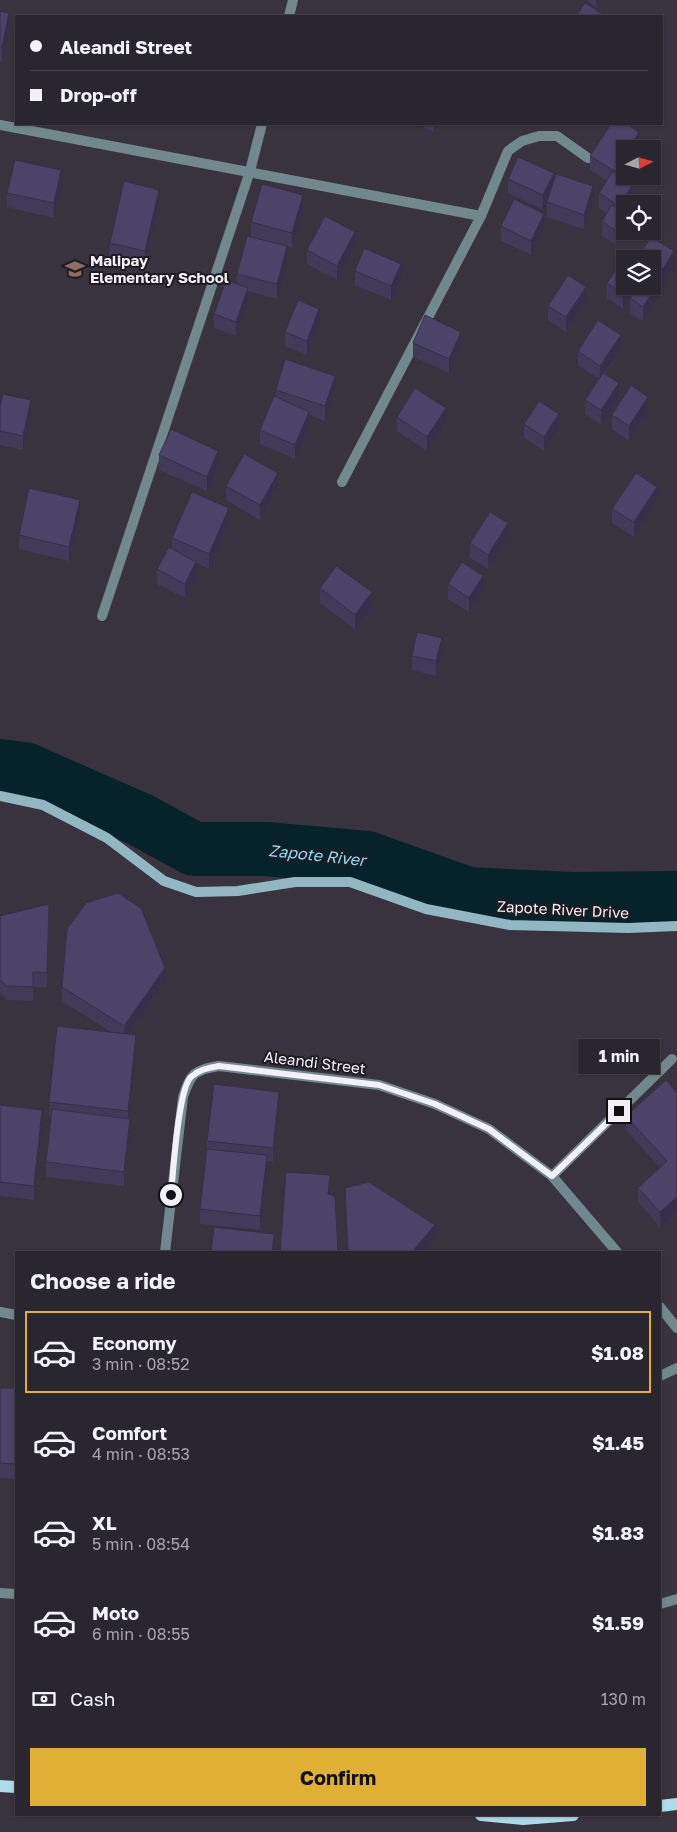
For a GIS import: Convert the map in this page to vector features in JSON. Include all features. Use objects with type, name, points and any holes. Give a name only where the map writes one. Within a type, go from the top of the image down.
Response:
[{"type":"main road","points":[[0,1786],[15,1787]]},
{"type":"main road","points":[[661,1806],[677,1804]]},
{"type":"main road","points":[[491,1816],[523,1819],[560,1816]]},
{"type":"street","points":[[289,15],[293,0]]},
{"type":"street","points":[[0,125],[481,216]]},
{"type":"street","points":[[102,616],[250,171],[262,125]]},
{"type":"street","points":[[342,482],[481,216],[508,151],[522,141],[539,136],[557,136],[588,158]]},
{"type":"street","name":"Zapote River Drive","points":[[0,796],[43,805],[107,838],[164,881],[196,892],[238,891],[295,882],[350,882],[426,909],[510,925],[628,928],[677,926]]},
{"type":"street","points":[[552,1176],[672,1059]]},
{"type":"street","name":"Aleandi Street","points":[[164,1251],[183,1097],[189,1078],[203,1068],[219,1066],[379,1085],[435,1104],[489,1129],[552,1176],[616,1251]]},
{"type":"street","points":[[661,1308],[677,1328]]},
{"type":"street","points":[[0,1312],[15,1315]]},
{"type":"street","points":[[661,1376],[677,1368]]},
{"type":"street","points":[[0,1593],[15,1594]]},
{"type":"street","points":[[661,1604],[677,1599]]},
{"type":"building","points":[[585,3],[604,15],[577,15]]},
{"type":"building","points":[[0,11],[9,13],[2,47],[0,46]]},
{"type":"building","points":[[610,125],[628,125],[639,132],[634,140],[616,140],[616,168],[614,171],[590,156]]},
{"type":"building","points":[[518,157],[554,173],[543,195],[508,179]]},
{"type":"building","points":[[15,160],[61,170],[54,203],[7,193]]},
{"type":"building","points":[[613,171],[616,173],[616,185],[632,185],[626,195],[616,195],[616,204],[599,193]]},
{"type":"building","points":[[556,174],[593,186],[584,215],[547,202]]},
{"type":"building","points":[[124,181],[159,190],[145,251],[110,243]]},
{"type":"building","points":[[262,184],[303,195],[292,233],[251,222]]},
{"type":"building","points":[[514,199],[544,214],[531,241],[501,226]]},
{"type":"building","points":[[612,205],[616,208],[616,231],[602,221]]},
{"type":"building","points":[[325,216],[355,232],[337,266],[307,250]]},
{"type":"building","points":[[247,236],[287,246],[277,284],[237,274]]},
{"type":"building","points":[[649,240],[656,240],[674,251],[661,272],[661,250],[643,250]]},
{"type":"building","points":[[364,248],[401,264],[391,286],[355,271]]},
{"type":"building","points":[[616,270],[616,289],[607,283]]},
{"type":"building","points":[[568,275],[586,287],[566,317],[548,306]]},
{"type":"building","points":[[226,280],[248,288],[236,322],[214,314]]},
{"type":"building","points":[[632,295],[651,295],[643,307],[630,298]]},
{"type":"building","points":[[298,300],[319,309],[307,341],[285,332]]},
{"type":"building","points":[[425,315],[461,332],[449,359],[413,343]]},
{"type":"building","points":[[598,320],[621,335],[600,366],[578,351]]},
{"type":"building","points":[[285,359],[335,376],[325,406],[276,390]]},
{"type":"building","points":[[603,373],[619,383],[601,410],[585,400]]},
{"type":"building","points":[[631,385],[648,397],[629,426],[612,415]]},
{"type":"building","points":[[415,388],[446,408],[427,437],[397,417]]},
{"type":"building","points":[[3,394],[31,400],[23,436],[0,431],[0,406]]},
{"type":"building","points":[[274,396],[309,412],[295,445],[260,430]]},
{"type":"building","points":[[539,401],[559,414],[544,437],[524,424]]},
{"type":"building","points":[[171,429],[218,451],[207,477],[159,455]]},
{"type":"building","points":[[244,454],[278,473],[260,505],[226,486]]},
{"type":"building","points":[[636,473],[657,487],[634,522],[612,509]]},
{"type":"building","points":[[29,488],[80,500],[69,547],[19,535]]},
{"type":"building","points":[[192,492],[229,508],[209,554],[172,538]]},
{"type":"building","points":[[490,512],[508,523],[488,555],[470,543]]},
{"type":"building","points":[[169,547],[196,562],[185,584],[157,569]]},
{"type":"building","points":[[462,562],[483,576],[469,598],[448,584]]},
{"type":"building","points":[[336,566],[372,592],[355,615],[320,588]]},
{"type":"building","points":[[417,632],[442,638],[436,661],[412,656]]},
{"type":"building","points":[[118,893],[141,908],[165,968],[124,1026],[62,987],[67,929],[86,903]]},
{"type":"building","points":[[49,904],[47,973],[33,972],[33,987],[7,986],[0,980],[0,916]]},
{"type":"building","points":[[57,1026],[136,1035],[128,1111],[49,1102]]},
{"type":"building","points":[[666,1080],[677,1093],[677,1197],[660,1212],[638,1188],[667,1161],[626,1116]]},
{"type":"building","points":[[214,1084],[279,1092],[273,1148],[207,1141]]},
{"type":"building","points":[[0,1105],[42,1110],[34,1186],[0,1182]]},
{"type":"building","points":[[52,1109],[130,1119],[124,1172],[46,1162]]},
{"type":"building","points":[[207,1149],[267,1155],[260,1216],[200,1209]]},
{"type":"building","points":[[286,1172],[330,1175],[328,1194],[335,1196],[338,1251],[280,1251]]},
{"type":"building","points":[[369,1182],[435,1225],[413,1251],[348,1251],[345,1188]]},
{"type":"building","points":[[214,1227],[274,1234],[272,1251],[211,1251]]},
{"type":"building","points":[[0,1388],[15,1388],[15,1464],[0,1463]]},
{"type":"waterway","name":"Zapote River","points":[[0,766],[25,769],[141,820],[194,849],[266,849],[367,858],[468,894],[572,899],[677,898]]},
{"type":"place","name":"Malipay Elementary School","points":[[75,269]]},
{"type":"route","points":[[171,1195],[183,1097],[189,1078],[203,1068],[219,1066],[379,1085],[435,1104],[489,1129],[552,1176],[619,1111]]}]
